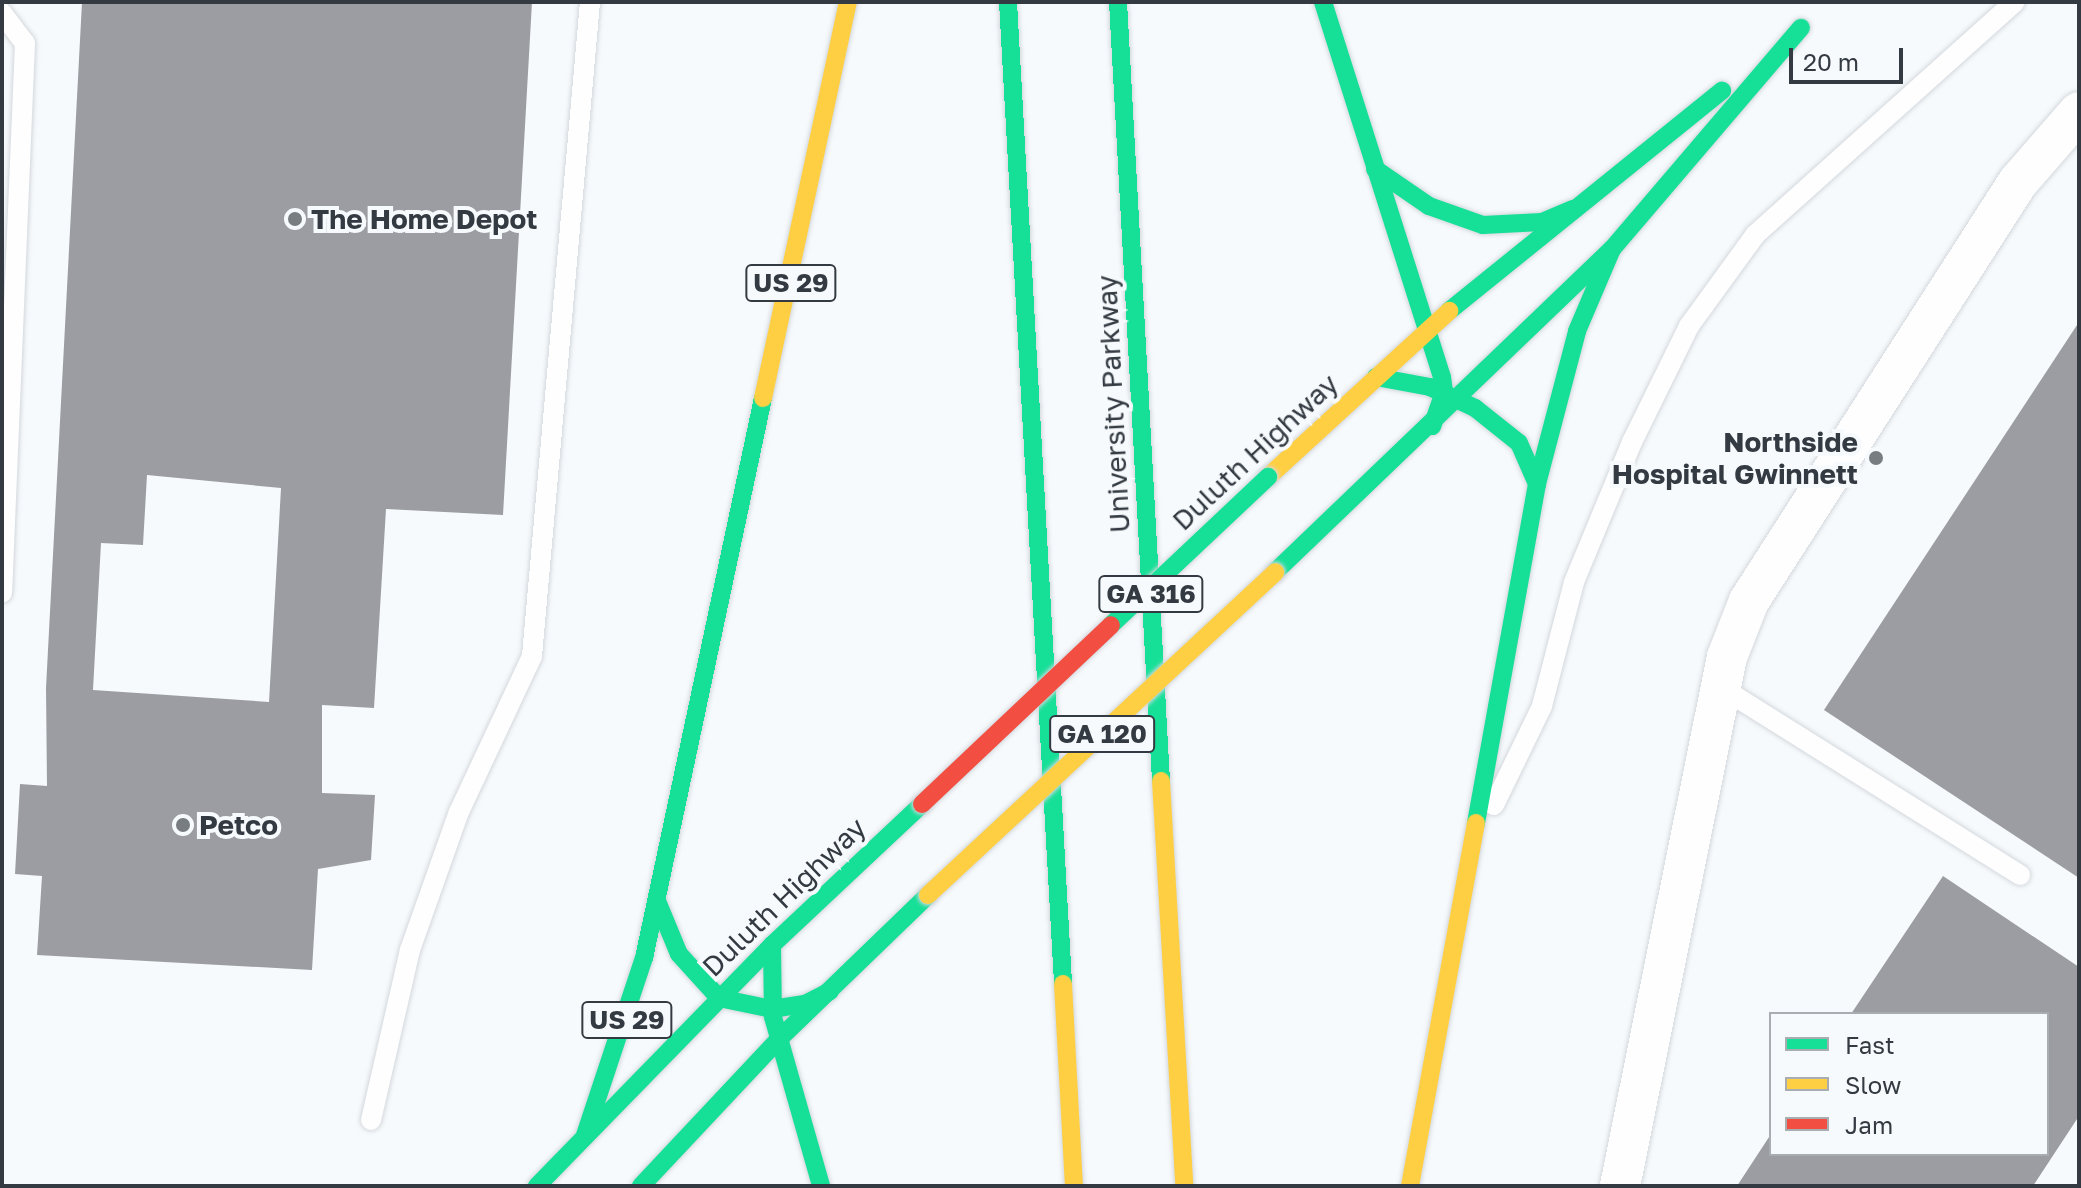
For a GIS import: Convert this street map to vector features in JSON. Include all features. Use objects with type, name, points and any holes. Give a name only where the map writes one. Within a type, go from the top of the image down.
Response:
[{"type":"main road","name":"US 29","points":[[585,1135],[633,1000],[657,901],[848,2]]},
{"type":"main road","points":[[1008,2],[1074,1186]]},
{"type":"main road","name":"University Parkway","points":[[1118,2],[1184,1186]]},
{"type":"main road","points":[[1323,2],[1426,331],[1451,396]]},
{"type":"main road","name":"Duluth Highway","points":[[537,1186],[772,945],[1426,331],[1819,11]]},
{"type":"main road","name":"Duluth Highway","points":[[1451,396],[1612,249],[1801,28]]},
{"type":"main road","points":[[1375,169],[1429,206],[1483,225],[1542,222],[1573,209]]},
{"type":"main road","points":[[1410,1186],[1537,484],[1577,331],[1612,249]]},
{"type":"main road","points":[[1376,377],[1451,396],[1519,443],[1537,484]]},
{"type":"main road","name":"GA 120","points":[[641,1186],[779,1039],[928,895],[1432,426],[1451,396]]},
{"type":"main road","points":[[657,901],[679,954],[719,998],[772,1009],[805,1004],[830,991]]},
{"type":"main road","points":[[772,945],[772,1009],[821,1186]]},
{"type":"street","points":[[1620,1186],[1727,657],[1749,601],[2019,181],[2079,112]]},
{"type":"lane","points":[[371,1120],[410,950],[459,812],[532,656],[590,2]]},
{"type":"lane","points":[[1474,845],[1542,706],[1574,582],[1632,442],[1689,326],[1755,235],[2015,2]]},
{"type":"lane","points":[[2,13],[25,43],[2,593]]},
{"type":"lane","points":[[1722,688],[2020,875]]},
{"type":"building","name":"The Home Depot","points":[[82,2],[532,2],[503,515],[386,509],[374,708],[322,705],[322,793],[375,795],[371,860],[318,869],[312,970],[37,955],[42,876],[15,874],[20,784],[47,786],[46,688]],"holes":[[[147,475],[281,488],[269,702],[93,690],[101,543],[143,545]]]},
{"type":"building","points":[[2079,322],[2079,878],[1824,710]]},
{"type":"building","points":[[1943,876],[2079,967],[2079,1116],[2033,1186],[1737,1186],[1769,1137],[1769,1156],[2049,1156],[2049,1012],[1852,1012]]},
{"type":"traffic: fast","points":[[1008,2],[1063,984]]},
{"type":"traffic: fast","points":[[1118,2],[1161,781]]},
{"type":"traffic: fast","points":[[1323,2],[1442,377],[1444,392],[1432,426]]},
{"type":"traffic: fast","points":[[1275,572],[1612,249],[1801,28]]},
{"type":"traffic: fast","points":[[1449,311],[1722,91]]},
{"type":"traffic: fast","points":[[1375,169],[1429,206],[1483,225],[1542,222],[1573,209]]},
{"type":"traffic: fast","points":[[1476,823],[1537,484],[1577,331],[1612,249]]},
{"type":"traffic: fast","points":[[1376,377],[1430,387],[1475,408],[1519,443],[1537,484]]},
{"type":"traffic: fast","points":[[585,1135],[644,958],[763,398]]},
{"type":"traffic: fast","points":[[1111,625],[1268,477]]},
{"type":"traffic: fast","points":[[537,1186],[772,945],[922,804]]},
{"type":"traffic: fast","points":[[641,1186],[779,1039],[928,895]]},
{"type":"traffic: fast","points":[[657,901],[679,954],[719,998],[772,1009],[805,1004],[830,991]]},
{"type":"traffic: fast","points":[[772,945],[773,1017],[821,1186]]},
{"type":"traffic: slow","points":[[763,398],[848,2]]},
{"type":"traffic: slow","points":[[1268,477],[1449,311]]},
{"type":"traffic: slow","points":[[928,895],[1275,572]]},
{"type":"traffic: slow","points":[[1161,781],[1184,1186]]},
{"type":"traffic: slow","points":[[1410,1186],[1476,823]]},
{"type":"traffic: slow","points":[[1063,984],[1074,1186]]},
{"type":"traffic: jam","points":[[922,804],[1111,625]]},
{"type":"place","name":"The Home Depot","points":[[295,219]]},
{"type":"place","name":"Northside Hospital Gwinnett","points":[[1876,458]]},
{"type":"place","name":"Petco","points":[[183,825]]}]
